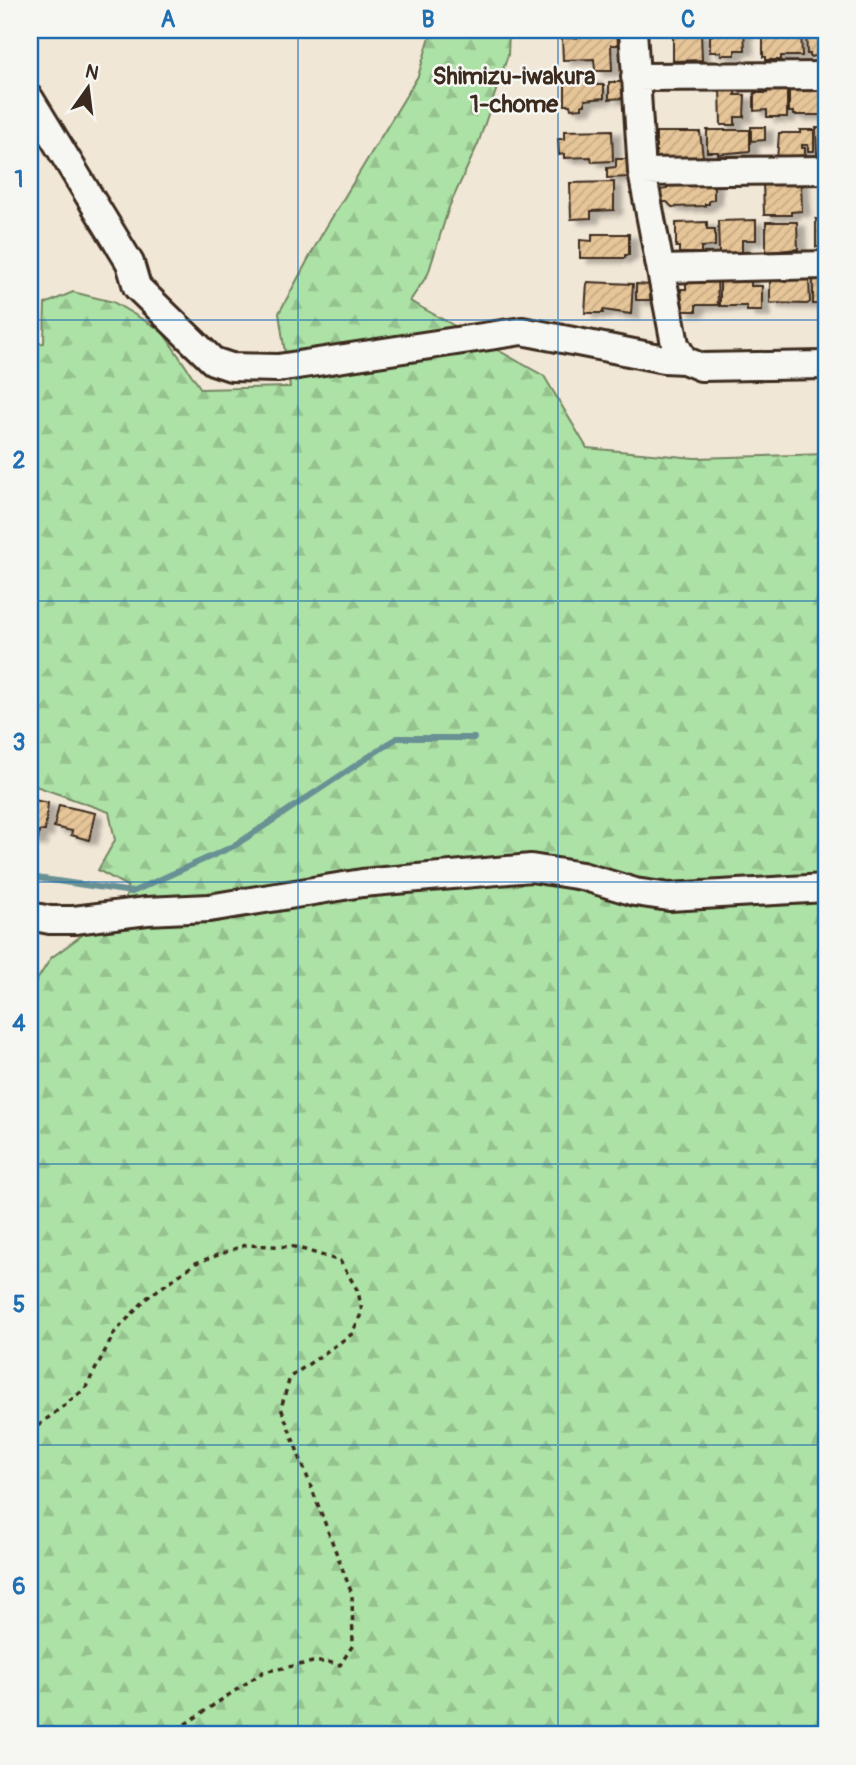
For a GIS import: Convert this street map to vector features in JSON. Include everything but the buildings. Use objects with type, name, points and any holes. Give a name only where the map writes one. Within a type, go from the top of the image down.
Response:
[{"type":"street","points":[[633,30],[642,172],[675,344],[684,360]]},
{"type":"street","points":[[635,77],[826,76]]},
{"type":"street","points":[[30,99],[130,263],[137,286],[213,360],[231,367],[278,368],[523,331],[664,359],[684,360],[701,368],[826,365]]},
{"type":"street","points":[[642,172],[826,170]]},
{"type":"street","points":[[661,269],[826,265]]},
{"type":"street","points":[[30,916],[50,920],[74,920],[148,911],[209,908],[362,883],[531,868],[582,876],[635,892],[670,897],[826,888]]},
{"type":"path","points":[[30,1432],[85,1389],[116,1332],[148,1297],[196,1263],[245,1245],[295,1247],[340,1261],[358,1291],[362,1312],[352,1334],[290,1377],[281,1408],[352,1594],[353,1645],[340,1665],[328,1661],[313,1662],[263,1672],[169,1735]]},
{"type":"green space","points":[[432,30],[509,30],[508,55],[478,144],[449,207],[428,274],[410,301],[544,376],[587,448],[695,458],[826,454],[826,1735],[30,1735],[30,991],[51,958],[85,933],[124,928],[127,886],[98,870],[115,840],[109,812],[30,784],[30,344],[44,343],[45,304],[73,292],[113,302],[162,331],[201,389],[290,387],[279,313],[322,234],[418,76]]},
{"type":"waterway","points":[[30,877],[132,892],[234,846],[397,738],[474,738]]},
{"type":"district","name":"Shimizu-iwakura 1-chome","points":[[514,90]]}]
